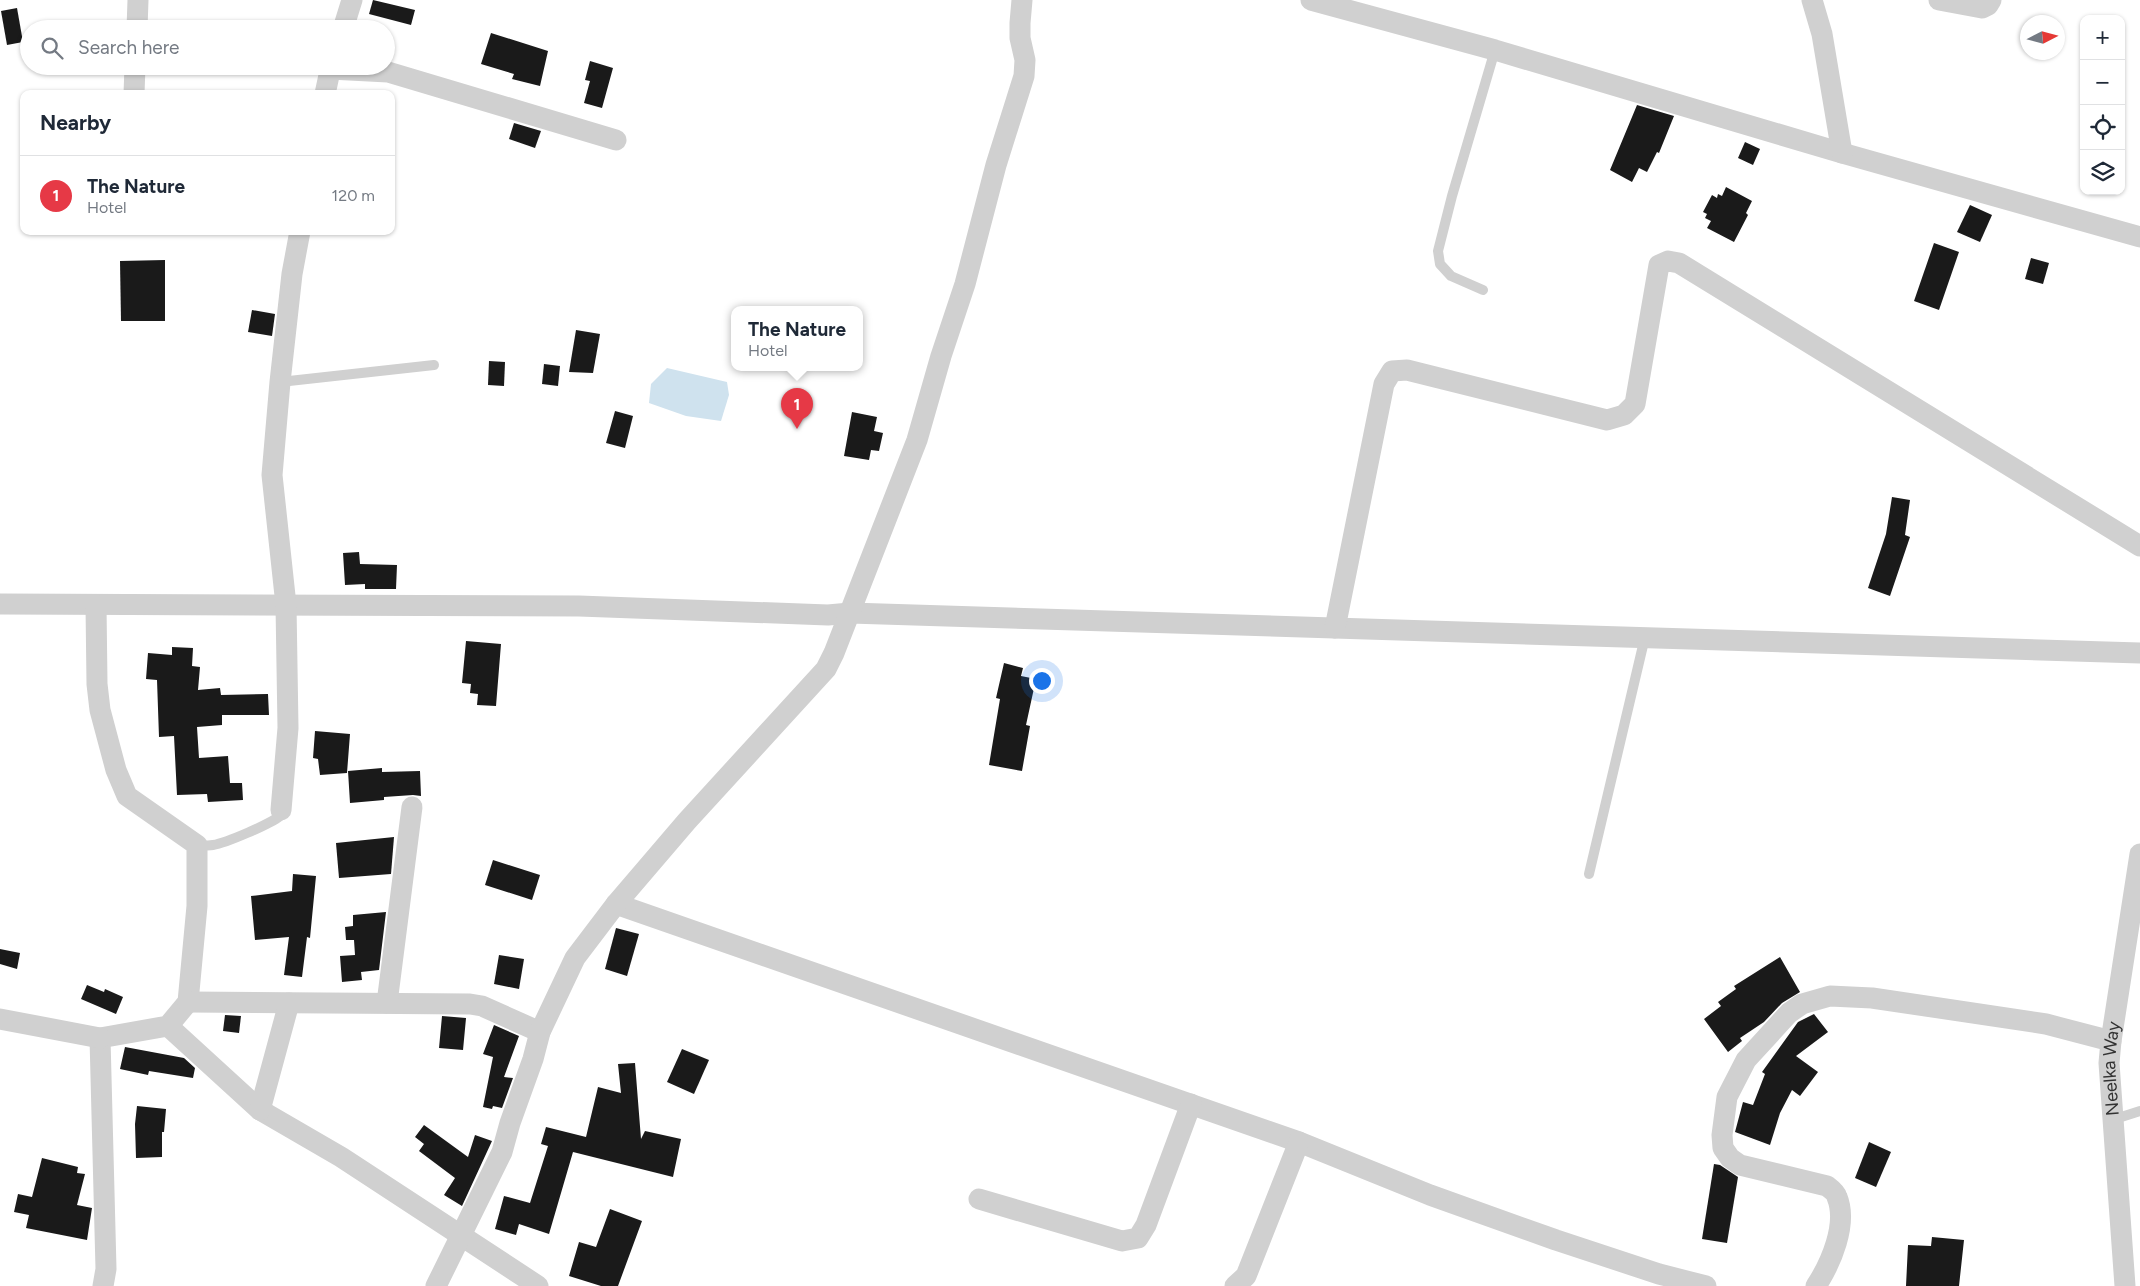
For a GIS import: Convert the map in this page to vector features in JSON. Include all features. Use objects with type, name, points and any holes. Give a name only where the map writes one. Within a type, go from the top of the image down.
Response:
[{"type":"street","points":[[137,20],[138,0]]},
{"type":"street","points":[[346,20],[352,0]]},
{"type":"street","points":[[436,1286],[502,1152],[540,1032],[572,963],[616,904],[738,763],[826,669],[850,613],[917,440],[941,356],[966,284],[996,165],[1024,76],[1025,60],[1020,38],[1022,0]]},
{"type":"street","points":[[1311,0],[1495,50],[1842,153],[2140,237]]},
{"type":"street","points":[[1812,0],[1822,34],[1842,153]]},
{"type":"street","points":[[1939,0],[1982,8],[1988,5],[1991,0]]},
{"type":"street","points":[[395,74],[616,140]]},
{"type":"street","points":[[134,90],[135,75]]},
{"type":"street","points":[[326,90],[329,75]]},
{"type":"street","points":[[281,810],[288,728],[286,605],[272,475],[292,274],[299,235]]},
{"type":"street","points":[[1335,628],[1384,384],[1392,371],[1407,370],[1607,420],[1624,415],[1635,404],[1659,265],[1668,261],[1679,263],[2140,546]]},
{"type":"street","points":[[0,604],[579,606],[828,615],[850,613],[2140,653]]},
{"type":"street","points":[[0,1019],[100,1038],[168,1026],[188,1002],[198,906],[197,845],[127,796],[116,770],[100,710],[97,684],[96,605]]},
{"type":"street","points":[[387,1003],[412,807]]},
{"type":"street","name":"Neelka Way","points":[[2125,1286],[2110,1041],[2140,854]]},
{"type":"street","points":[[616,904],[1299,1142],[1430,1196],[1659,1274],[1706,1286]]},
{"type":"street","points":[[1816,1286],[1824,1274],[1839,1231],[1840,1208],[1837,1195],[1827,1186],[1740,1165],[1730,1158],[1723,1148],[1722,1135],[1727,1097],[1746,1060],[1789,1013],[1802,1004],[1830,996],[1872,998],[2046,1024],[2110,1041]]},
{"type":"street","points":[[188,1002],[476,1005],[514,1019],[540,1032]]},
{"type":"street","points":[[260,1110],[289,1002]]},
{"type":"street","points":[[168,1026],[260,1110],[341,1157],[462,1234],[538,1286]]},
{"type":"street","points":[[100,1038],[106,1269],[103,1286]]},
{"type":"street","points":[[979,1199],[1122,1241],[1138,1238],[1146,1225],[1191,1104]]},
{"type":"street","points":[[1235,1286],[1246,1276],[1299,1142]]},
{"type":"lane","points":[[1483,290],[1451,276],[1440,264],[1438,251],[1452,196],[1495,50]]},
{"type":"lane","points":[[280,382],[434,365]]},
{"type":"lane","points":[[1589,874],[1644,638]]},
{"type":"lane","points":[[197,845],[213,845],[226,842],[272,822],[280,816],[281,810]]},
{"type":"lane","points":[[2115,1119],[2140,1111]]},
{"type":"water","points":[[667,368],[727,382],[729,395],[721,421],[686,416],[649,403],[651,384]]},
{"type":"building","points":[[373,0],[415,10],[411,25],[369,14]]},
{"type":"building","points":[[17,8],[20,25],[20,43],[7,45],[1,11]]},
{"type":"building","points":[[491,33],[548,51],[540,86],[512,79],[514,74],[481,64]]},
{"type":"building","points":[[590,61],[613,68],[602,108],[584,103],[590,81],[585,80]]},
{"type":"building","points":[[1637,105],[1674,116],[1659,153],[1657,152],[1647,172],[1639,168],[1632,182],[1610,170]]},
{"type":"building","points":[[514,123],[541,131],[535,148],[509,139]]},
{"type":"building","points":[[1745,142],[1760,149],[1753,165],[1738,158]]},
{"type":"building","points":[[1726,187],[1752,201],[1746,213],[1748,215],[1734,242],[1707,228],[1711,221],[1705,218],[1707,214],[1703,212],[1712,195],[1717,198],[1718,194],[1722,196]]},
{"type":"building","points":[[1970,205],[1992,215],[1980,242],[1957,232]]},
{"type":"building","points":[[1934,243],[1959,252],[1939,310],[1914,301]]},
{"type":"building","points":[[2031,258],[2049,263],[2043,284],[2025,279]]},
{"type":"building","points":[[165,260],[165,321],[121,321],[120,261]]},
{"type":"building","points":[[252,310],[275,314],[272,336],[248,332]]},
{"type":"building","points":[[576,330],[600,334],[593,373],[569,372]]},
{"type":"building","points":[[489,361],[505,362],[504,386],[488,385]]},
{"type":"building","points":[[544,364],[560,366],[558,386],[542,384]]},
{"type":"building","points":[[615,411],[633,416],[625,448],[606,443]]},
{"type":"building","points":[[852,412],[877,417],[874,431],[883,433],[879,451],[871,450],[869,460],[844,456]]},
{"type":"building","points":[[1892,497],[1910,500],[1905,535],[1910,537],[1890,596],[1868,588],[1886,534]]},
{"type":"building","points":[[359,552],[360,564],[397,565],[396,589],[365,589],[365,584],[345,585],[343,553]]},
{"type":"building","points":[[466,641],[501,644],[496,706],[477,705],[478,694],[470,693],[471,684],[462,683]]},
{"type":"building","points":[[172,647],[193,648],[192,666],[200,667],[198,690],[220,688],[221,695],[268,694],[269,715],[222,715],[222,725],[197,727],[199,758],[228,756],[230,783],[242,783],[243,800],[208,802],[207,794],[177,795],[174,736],[159,737],[157,680],[146,679],[148,653],[172,655]]},
{"type":"building","points":[[1004,663],[1023,668],[1021,676],[1036,679],[1026,725],[1030,726],[1022,771],[989,765],[1000,699],[996,698]]},
{"type":"building","points":[[315,731],[350,734],[347,773],[320,775],[318,759],[313,758]]},
{"type":"building","points":[[382,768],[382,772],[420,771],[421,796],[384,797],[384,800],[350,803],[348,771]]},
{"type":"building","points":[[394,837],[391,874],[339,878],[336,843]]},
{"type":"building","points":[[493,860],[540,875],[532,900],[485,885]]},
{"type":"building","points":[[293,874],[316,876],[310,938],[307,937],[302,977],[284,975],[289,937],[255,940],[251,896],[292,891]]},
{"type":"building","points":[[386,912],[379,970],[361,972],[362,980],[342,982],[340,956],[355,955],[354,940],[346,940],[345,927],[353,926],[353,915]]},
{"type":"building","points":[[616,928],[639,934],[627,976],[605,969]]},
{"type":"building","points":[[0,949],[20,953],[17,969],[0,964]]},
{"type":"building","points":[[499,955],[524,959],[519,989],[494,984]]},
{"type":"building","points":[[1780,957],[1800,992],[1782,1003],[1764,1022],[1740,1038],[1742,1041],[1728,1052],[1704,1019],[1721,1006],[1718,1002],[1736,989],[1734,986]]},
{"type":"building","points":[[87,985],[104,992],[105,989],[123,997],[116,1014],[81,999]]},
{"type":"building","points":[[1814,1014],[1828,1032],[1796,1056],[1818,1072],[1800,1096],[1792,1090],[1780,1113],[1770,1145],[1735,1132],[1743,1102],[1753,1105],[1765,1074],[1762,1072],[1798,1022]]},
{"type":"building","points":[[225,1015],[241,1016],[239,1033],[223,1031]]},
{"type":"building","points":[[442,1016],[466,1018],[463,1050],[439,1048]]},
{"type":"building","points":[[494,1025],[519,1036],[504,1077],[513,1078],[502,1108],[493,1106],[492,1109],[483,1107],[493,1057],[483,1054]]},
{"type":"building","points":[[125,1047],[184,1058],[195,1068],[193,1078],[149,1071],[148,1075],[120,1069]]},
{"type":"building","points":[[682,1049],[709,1060],[694,1094],[667,1082]]},
{"type":"building","points":[[635,1063],[641,1139],[645,1131],[681,1139],[673,1177],[573,1152],[549,1234],[519,1224],[516,1235],[495,1229],[504,1196],[530,1203],[548,1146],[541,1144],[546,1127],[586,1137],[598,1087],[621,1093],[618,1064]]},
{"type":"building","points":[[137,1106],[166,1109],[164,1132],[162,1132],[162,1157],[136,1158],[135,1124]]},
{"type":"building","points":[[424,1125],[468,1157],[475,1135],[492,1141],[462,1206],[444,1195],[455,1178],[419,1151],[424,1144],[415,1137]]},
{"type":"building","points":[[1869,1142],[1891,1152],[1876,1187],[1855,1178]]},
{"type":"building","points":[[42,1158],[78,1167],[77,1173],[85,1174],[77,1205],[92,1208],[87,1240],[26,1228],[29,1215],[14,1212],[18,1194],[32,1197]]},
{"type":"building","points":[[1714,1164],[1720,1165],[1738,1177],[1727,1243],[1702,1239]]},
{"type":"building","points":[[610,1209],[642,1221],[618,1286],[601,1286],[569,1276],[579,1242],[596,1247]]},
{"type":"building","points":[[1932,1237],[1964,1240],[1959,1286],[1906,1286],[1908,1245],[1931,1246]]},
{"type":"place","name":"The Nature","points":[[797,429]]}]
